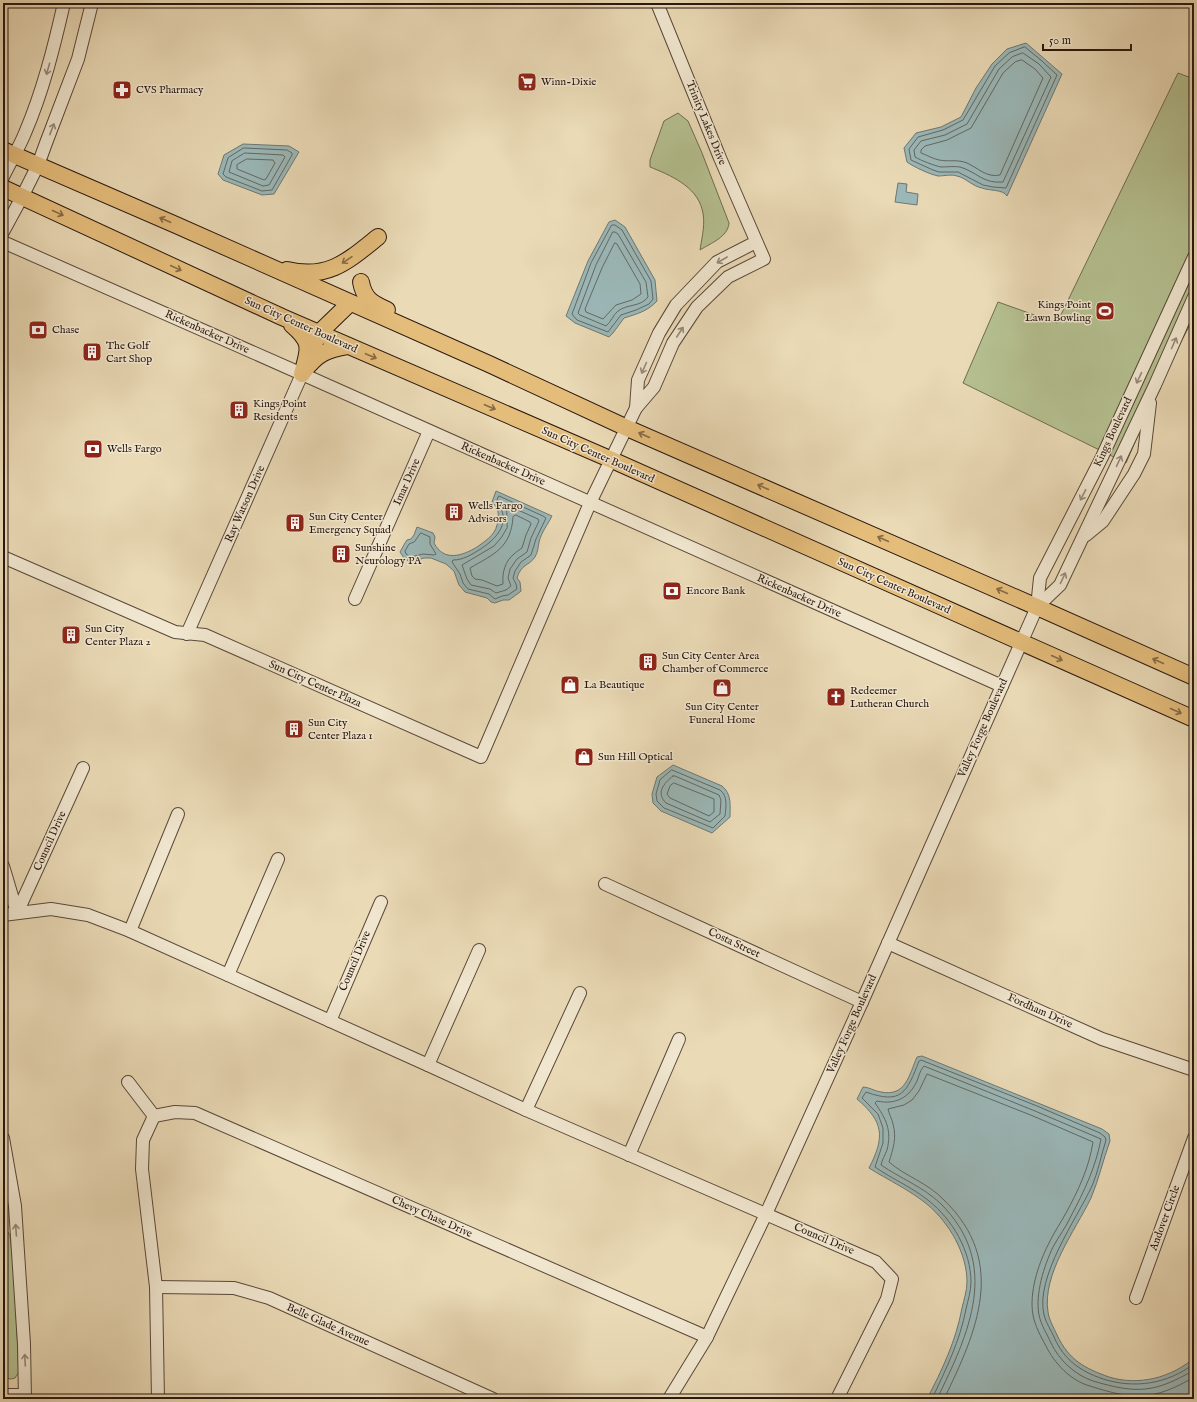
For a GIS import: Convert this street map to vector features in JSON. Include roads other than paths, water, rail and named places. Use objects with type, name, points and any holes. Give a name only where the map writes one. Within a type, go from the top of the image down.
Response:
[{"type":"main road","points":[[8,153],[488,364],[627,428],[1194,677]]},
{"type":"main road","name":"Sun City Center Boulevard","points":[[3,188],[282,317],[612,460],[1194,719]]},
{"type":"main road","points":[[261,264],[303,272],[328,270],[347,261],[378,237]]},
{"type":"main road","points":[[361,282],[365,295],[369,300],[378,306],[458,343],[488,364]]},
{"type":"main road","points":[[302,374],[308,355],[319,333],[350,303]]},
{"type":"main road","points":[[282,317],[298,330],[306,339],[308,355]]},
{"type":"main road","points":[[302,374],[313,360],[322,353],[331,349],[348,346]]},
{"type":"street","points":[[3,177],[8,153],[25,134],[41,92],[64,3]]},
{"type":"street","points":[[3,232],[38,165],[78,58],[92,3]]},
{"type":"street","name":"Trinity Lakes Drive","points":[[612,460],[636,408],[654,387],[673,343],[697,307],[728,277],[764,259],[720,158],[657,3]]},
{"type":"street","name":"Rickenbacker Drive","points":[[3,242],[1002,686]]},
{"type":"street","name":"Trinity Lakes Drive","points":[[636,408],[638,380],[659,333],[676,304],[717,262],[756,242]]},
{"type":"street","name":"Kings Boulevard","points":[[1021,642],[1037,607],[1040,578],[1102,458],[1194,257]]},
{"type":"street","points":[[1178,292],[1194,298]]},
{"type":"street","name":"Kings Boulevard","points":[[1037,607],[1060,585],[1150,396],[1194,298]]},
{"type":"street","name":"Ray Watson Drive","points":[[187,634],[302,374]]},
{"type":"street","name":"Kings Boulevard","points":[[1083,536],[1103,521],[1134,474],[1144,454],[1150,409],[1150,396]]},
{"type":"street","name":"Imar Drive","points":[[355,599],[429,431]]},
{"type":"street","name":"Sun City Center Plaza","points":[[3,557],[174,632],[205,635],[481,757],[590,503],[612,460]]},
{"type":"street","name":"Valley Forge Boulevard","points":[[669,1399],[707,1337],[766,1214],[888,944],[1021,642]]},
{"type":"street","name":"Council Drive","points":[[17,913],[83,768]]},
{"type":"street","points":[[130,931],[178,814]]},
{"type":"street","points":[[228,975],[278,859]]},
{"type":"street","points":[[3,866],[17,913]]},
{"type":"street","name":"Costa Street","points":[[605,884],[862,1002]]},
{"type":"street","name":"Council Drive","points":[[330,1021],[381,902]]},
{"type":"street","name":"Council Drive","points":[[3,915],[51,908],[88,915],[130,931],[526,1110],[876,1262],[892,1279],[887,1299],[837,1399]]},
{"type":"street","name":"Fordham Drive","points":[[888,944],[1102,1039],[1194,1070]]},
{"type":"street","points":[[428,1065],[479,950]]},
{"type":"street","points":[[526,1110],[580,994]]},
{"type":"street","points":[[629,1155],[679,1039]]},
{"type":"street","points":[[128,1082],[154,1116],[143,1140],[142,1169],[156,1287],[158,1399]]},
{"type":"street","name":"Chevy Chase Drive","points":[[154,1116],[175,1112],[195,1113],[707,1337]]},
{"type":"street","points":[[3,1138],[15,1206],[24,1344],[25,1397],[3,1396]]},
{"type":"street","name":"Andover Circle","points":[[1136,1298],[1194,1138]]},
{"type":"street","name":"Belle Glade Avenue","points":[[156,1287],[234,1288],[270,1298],[493,1399]]},
{"type":"water","points":[[1026,43],[1062,74],[1007,196],[999,191],[978,187],[957,176],[938,176],[930,174],[907,162],[904,148],[916,133],[941,127],[961,117],[976,88],[992,64],[1007,49]]},
{"type":"water","points":[[243,144],[289,146],[299,152],[274,194],[262,195],[223,180],[218,174],[224,155]]},
{"type":"water","points":[[898,183],[907,184],[906,192],[918,194],[917,205],[895,202]]},
{"type":"water","points":[[615,220],[625,227],[655,280],[657,301],[646,310],[624,318],[609,337],[575,323],[566,316],[588,261],[609,222]]},
{"type":"water","points":[[496,491],[552,516],[541,535],[535,557],[519,573],[517,578],[520,582],[520,592],[509,600],[503,600],[495,603],[491,602],[487,598],[465,592],[459,585],[454,571],[446,564],[431,558],[424,558],[410,562],[404,558],[400,552],[407,540],[411,539],[414,535],[417,527],[433,533],[435,537],[434,543],[438,549],[448,555],[454,556],[465,553],[488,539],[496,529],[497,524],[498,511],[492,502]]},
{"type":"water","points":[[673,765],[722,786],[725,789],[730,800],[730,817],[712,833],[661,811],[653,803],[652,794],[657,777]]},
{"type":"water","points":[[922,1056],[1102,1129],[1109,1134],[1110,1141],[1091,1198],[1061,1253],[1050,1283],[1047,1298],[1049,1318],[1062,1344],[1072,1357],[1092,1370],[1109,1377],[1131,1381],[1154,1378],[1175,1371],[1194,1358],[1194,1399],[927,1399],[948,1355],[956,1332],[967,1285],[964,1260],[950,1230],[936,1212],[914,1195],[869,1168],[878,1147],[879,1130],[873,1115],[857,1099],[863,1087],[889,1093],[901,1088],[909,1077],[917,1057]]},
{"type":"place","name":"Winn-Dixie","points":[[527,82]]},
{"type":"place","name":"CVS Pharmacy","points":[[122,90]]},
{"type":"place","name":"Kings Point Lawn Bowling","points":[[1105,311]]},
{"type":"place","name":"Chase","points":[[38,330]]},
{"type":"place","name":"The Golf Cart Shop","points":[[92,352]]},
{"type":"place","name":"Kings Point Residents","points":[[239,410]]},
{"type":"place","name":"Wells Fargo","points":[[93,449]]},
{"type":"place","name":"Wells Fargo Advisors","points":[[454,512]]},
{"type":"place","name":"Sun City Center Emergency Squad","points":[[295,523]]},
{"type":"place","name":"Sunshine Neurology PA","points":[[341,554]]},
{"type":"place","name":"Encore Bank","points":[[672,591]]},
{"type":"place","name":"Sun City Center Plaza 2","points":[[71,635]]},
{"type":"place","name":"Sun City Center Area Chamber of Commerce","points":[[648,662]]},
{"type":"place","name":"La Beautique","points":[[570,685]]},
{"type":"place","name":"Sun City Center Funeral Home","points":[[722,688]]},
{"type":"place","name":"Redeemer Lutheran Church","points":[[836,697]]},
{"type":"place","name":"Sun City Center Plaza 1","points":[[294,729]]},
{"type":"place","name":"Sun Hill Optical","points":[[584,757]]}]
